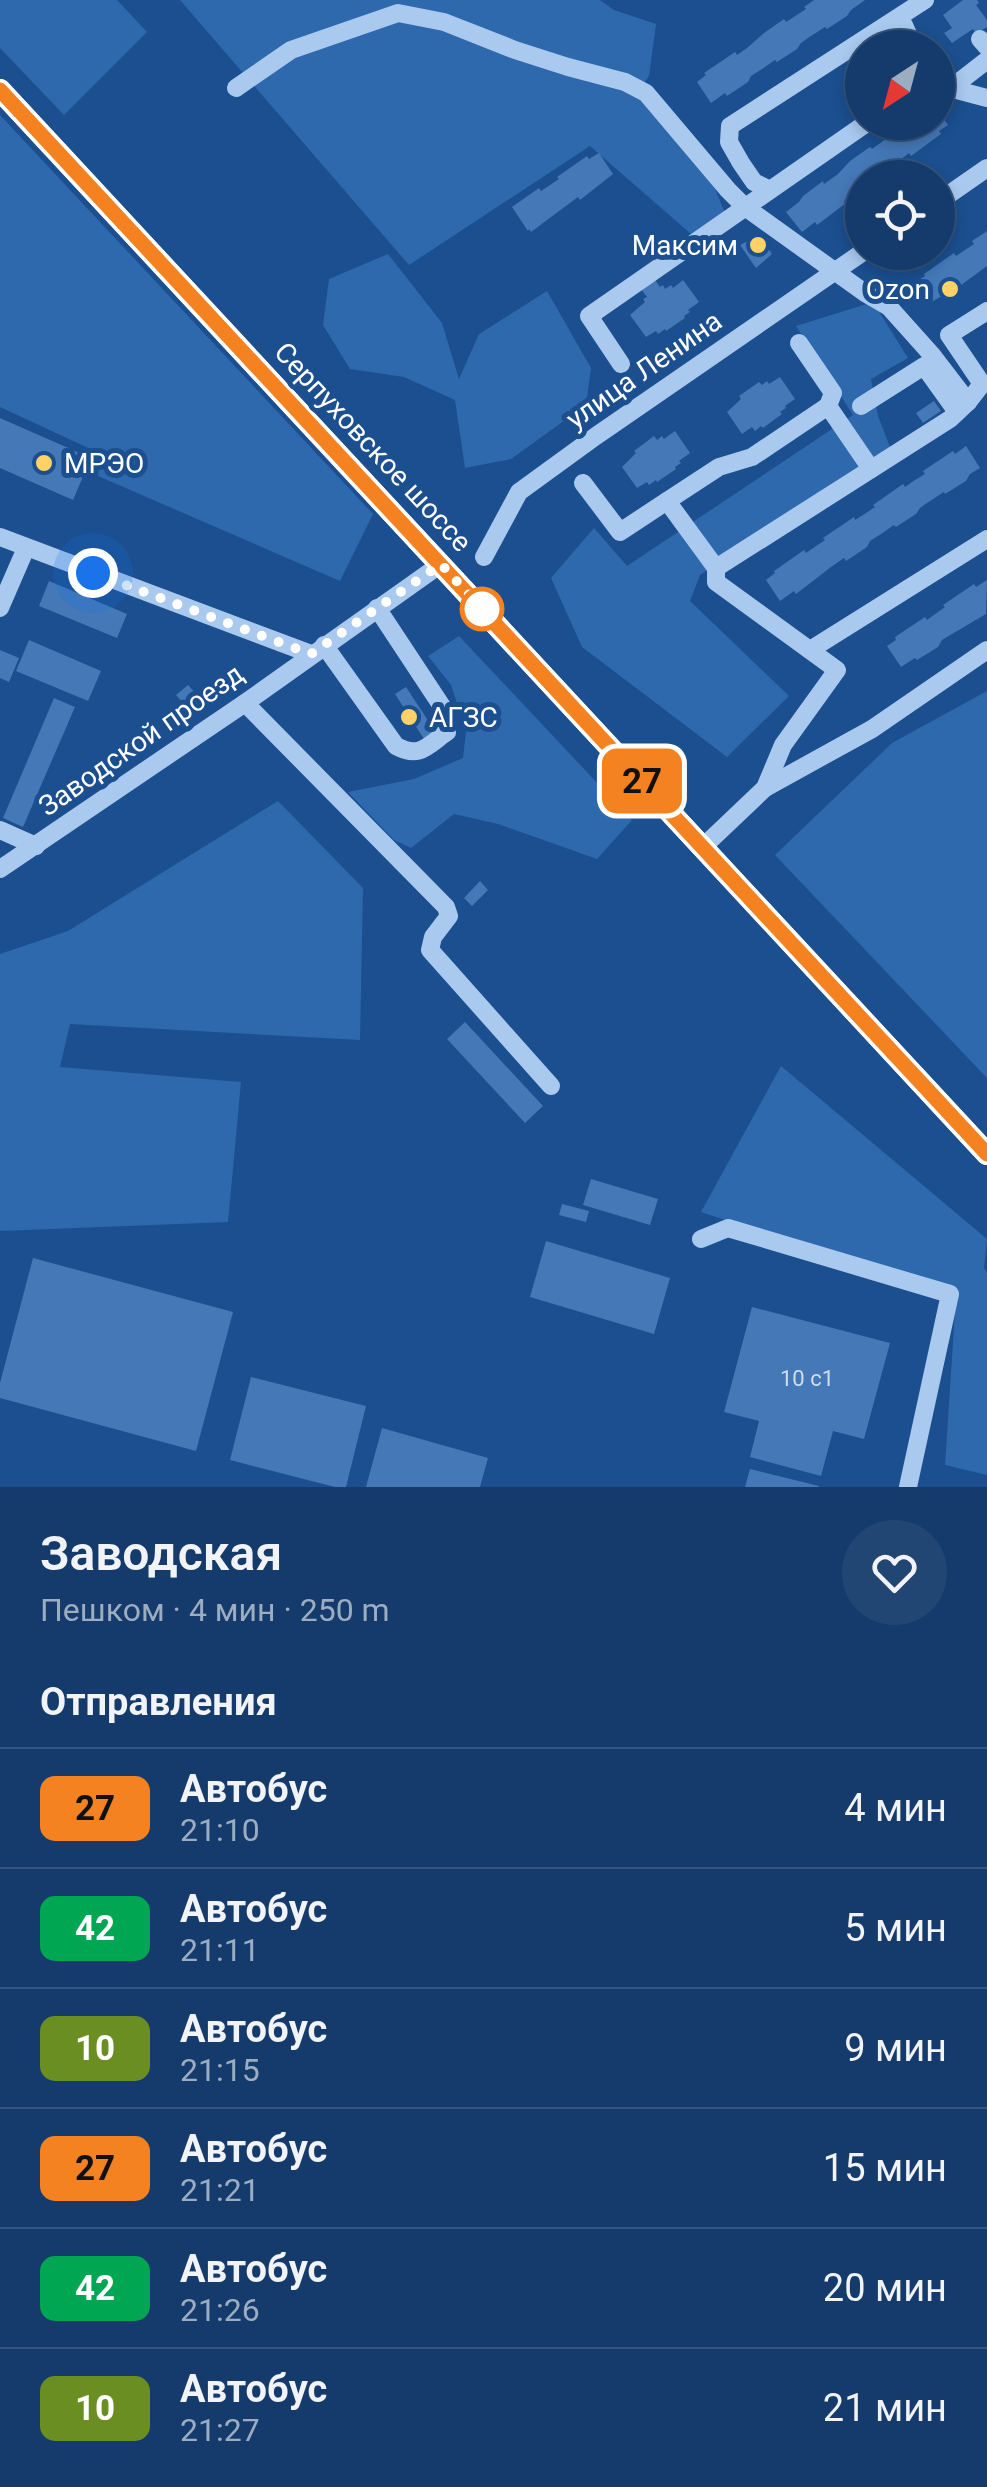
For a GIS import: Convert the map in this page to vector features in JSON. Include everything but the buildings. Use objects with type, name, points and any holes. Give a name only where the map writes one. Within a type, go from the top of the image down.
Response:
[{"type":"main road","name":"Серпуховское шоссе","points":[[0,90],[987,1154]]},
{"type":"street","points":[[770,190],[754,182],[742,163],[730,142],[730,126],[925,0]]},
{"type":"street","points":[[236,88],[291,50],[398,13],[444,22],[515,50],[625,82],[646,93],[744,207],[889,307],[932,356],[962,407]]},
{"type":"street","points":[[895,21],[906,30]]},
{"type":"street","points":[[955,79],[987,60]]},
{"type":"street","points":[[955,89],[987,98]]},
{"type":"street","points":[[622,364],[588,316],[845,138]]},
{"type":"street","points":[[955,190],[987,168]]},
{"type":"street","name":"улица Ленина","points":[[484,558],[519,492],[845,265]]},
{"type":"street","points":[[716,568],[950,419],[984,382],[949,335],[987,311]]},
{"type":"street","points":[[583,484],[620,532],[719,467],[752,457],[828,406],[833,393],[799,342]]},
{"type":"street","points":[[860,406],[924,366],[962,407]]},
{"type":"street","points":[[828,406],[870,470]]},
{"type":"street","points":[[667,501],[716,568],[716,582],[838,670],[783,745],[765,788]]},
{"type":"street","name":"Заводской проезд","points":[[0,537],[318,649]]},
{"type":"street","points":[[810,650],[987,539]]},
{"type":"street","points":[[0,608],[26,548]]},
{"type":"street","name":"Заводской проезд","points":[[0,869],[441,564]]},
{"type":"street","points":[[318,649],[396,746],[419,752],[447,732],[445,711],[377,608]]},
{"type":"street","points":[[703,847],[765,788],[872,728],[987,650]]},
{"type":"street","points":[[245,703],[446,907],[449,916],[433,937],[430,950],[551,1086]]},
{"type":"street","points":[[0,830],[36,846]]},
{"type":"street","points":[[701,1238],[728,1228],[950,1294],[908,1487]]},
{"type":"shaded area","points":[[0,0],[117,0],[147,32],[64,115],[0,48]]},
{"type":"shaded area","points":[[180,0],[600,0],[614,10],[656,24],[649,76],[637,94],[712,181],[725,213],[691,234],[590,146],[409,265]]},
{"type":"shaded area","points":[[0,115],[373,514],[340,581],[98,476],[97,452],[0,407]]},
{"type":"shaded area","points":[[388,254],[442,323],[459,379],[479,334],[547,291],[591,368],[586,405],[511,459],[465,468],[455,400],[404,377],[350,369],[323,325],[329,279]]},
{"type":"shaded area","points":[[873,302],[908,358],[871,379],[878,416],[890,447],[700,575],[690,601],[789,696],[727,757],[582,647],[551,578],[594,528],[627,566],[853,415],[796,326]]},
{"type":"shaded area","points":[[459,636],[632,820],[597,859],[498,824],[454,814],[411,848],[394,840],[348,792],[414,779],[463,758],[466,731],[451,685],[428,656]]},
{"type":"shaded area","points":[[987,691],[987,1078],[775,855],[892,743]]},
{"type":"shaded area","points":[[278,801],[363,888],[360,1040],[70,1024],[60,1067],[241,1082],[228,1222],[0,1231],[0,954],[68,931]]},
{"type":"shaded area","points":[[781,1066],[987,1239],[987,1475],[945,1465],[956,1296],[701,1212]]},
{"type":"bus line","name":"27","points":[[0,90],[987,1154]]},
{"type":"place","name":"Максим","points":[[758,245]]},
{"type":"place","name":"Ozon","points":[[950,289]]},
{"type":"place","name":"МРЭО","points":[[44,463]]},
{"type":"place","name":"АГЗС","points":[[409,717]]},
{"type":"route","points":[[93,573],[311,654],[441,564],[482,609]]}]
